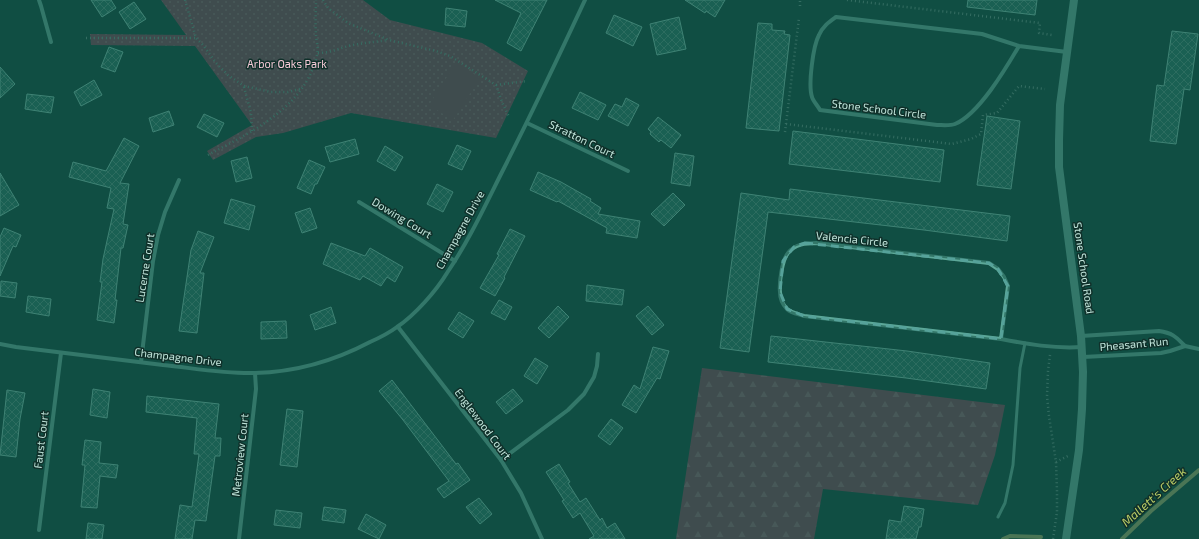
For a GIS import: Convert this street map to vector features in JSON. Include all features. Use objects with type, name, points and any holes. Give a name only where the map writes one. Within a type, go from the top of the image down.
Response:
[{"type":"main road","name":"Stone School Road","points":[[1066,539],[1079,450],[1082,409],[1083,357],[1083,347],[1059,167],[1060,105],[1074,0]]},
{"type":"street","points":[[39,0],[51,42]]},
{"type":"street","name":"Champagne Drive","points":[[0,344],[61,353],[226,372],[255,373],[280,371],[309,366],[331,360],[349,353],[398,327],[423,304],[447,275],[527,123],[585,0]]},
{"type":"street","name":"Stone School Circle","points":[[1019,46],[996,82],[980,103],[970,114],[954,125],[937,125],[820,110],[812,97],[810,82],[818,35],[826,23],[836,17],[982,34],[1019,46],[1067,52]]},
{"type":"street","name":"Stratton Court","points":[[527,123],[628,171]]},
{"type":"street","name":"Lucerne Court","points":[[141,362],[153,262],[158,235],[165,212],[179,180]]},
{"type":"street","name":"Dowing Court","points":[[359,202],[455,261]]},
{"type":"street","name":"Valencia Circle","points":[[1001,339],[1008,286],[998,269],[989,263],[816,243],[805,243],[794,247],[788,252],[783,261],[780,296],[787,309],[794,313],[812,317],[1025,343],[1070,348],[1083,347]]},
{"type":"street","name":"Englewood Court","points":[[398,327],[500,460],[521,492],[542,539]]},
{"type":"street","name":"Pheasant Run","points":[[1081,336],[1159,331],[1169,333],[1185,346],[1199,349]]},
{"type":"street","name":"Pheasant Run","points":[[1083,357],[1161,353],[1170,352],[1185,346]]},
{"type":"street","name":"Faust Court","points":[[39,530],[61,353]]},
{"type":"street","points":[[500,460],[568,410],[584,394],[594,377],[598,354]]},
{"type":"street","name":"Metroview Court","points":[[239,539],[256,390],[255,373]]},
{"type":"lane","points":[[998,517],[1005,503],[1013,465],[1020,368],[1025,343]]},
{"type":"path","points":[[185,0],[196,38],[216,63],[228,74],[244,86],[271,92],[288,92],[300,89]]},
{"type":"path","points":[[208,155],[252,131],[272,118],[294,100],[305,83],[318,53],[315,32],[316,0]]},
{"type":"path","points":[[323,0],[328,8],[348,23],[389,40],[436,51],[450,56],[496,85],[509,117]]},
{"type":"path","points":[[800,0],[800,6]]},
{"type":"path","points":[[848,0],[1040,23],[1039,33],[1052,35]]},
{"type":"path","points":[[785,132],[798,18]]},
{"type":"path","points":[[86,38],[196,38]]},
{"type":"path","points":[[318,53],[326,53],[364,42],[389,40]]},
{"type":"path","points":[[496,85],[527,81]]},
{"type":"path","points":[[244,86],[251,113],[252,131]]},
{"type":"path","points":[[1050,355],[1047,396],[1056,462],[1057,491],[1057,512],[1053,539]]},
{"type":"highlighted area","points":[[805,243],[989,263],[998,269],[1008,286],[1001,339],[804,316],[787,309],[780,292],[783,261],[794,247]]},
{"type":"green space","name":"Arbor Oaks Park","points":[[161,0],[363,0],[390,20],[482,43],[528,71],[496,138],[351,113],[283,133],[256,137],[213,160],[207,151],[252,125],[195,46],[91,45],[90,34],[186,35]]},
{"type":"green space","points":[[456,63],[480,78],[453,120],[429,105]]},
{"type":"green space","points":[[702,368],[1005,405],[995,455],[978,505],[823,489],[814,539],[676,539]]},
{"type":"building","points":[[91,0],[111,0],[116,8],[102,17]]},
{"type":"building","points":[[495,0],[547,0],[521,51],[507,43],[521,13]]},
{"type":"building","points":[[685,0],[725,0],[715,17],[706,11],[705,13]]},
{"type":"building","points":[[968,0],[1037,0],[1035,15],[967,7]]},
{"type":"building","points":[[134,2],[146,19],[130,29],[119,12]]},
{"type":"building","points":[[446,8],[467,11],[465,27],[445,25]]},
{"type":"building","points":[[614,15],[642,27],[633,46],[606,33]]},
{"type":"building","points":[[679,17],[686,49],[657,55],[650,24]]},
{"type":"building","points":[[758,23],[772,24],[772,30],[785,31],[784,34],[790,35],[779,131],[746,128]]},
{"type":"building","points":[[1172,31],[1198,34],[1190,90],[1184,89],[1176,144],[1150,141],[1157,85],[1164,86]]},
{"type":"building","points":[[109,47],[123,52],[115,72],[101,67]]},
{"type":"building","points":[[0,67],[15,84],[0,98]]},
{"type":"building","points":[[94,80],[102,95],[81,106],[74,92]]},
{"type":"building","points":[[580,92],[606,105],[598,120],[572,108]]},
{"type":"building","points":[[27,94],[54,97],[51,113],[25,109]]},
{"type":"building","points":[[626,98],[639,105],[628,126],[608,116],[615,104],[622,107]]},
{"type":"building","points":[[169,111],[174,125],[153,132],[149,118]]},
{"type":"building","points":[[204,114],[224,123],[217,137],[197,127]]},
{"type":"building","points":[[987,116],[1020,121],[1011,189],[977,185]]},
{"type":"building","points":[[658,117],[681,135],[671,148],[661,140],[659,142],[650,134],[651,132],[648,129]]},
{"type":"building","points":[[793,131],[944,150],[940,182],[789,164]]},
{"type":"building","points":[[124,138],[139,146],[120,183],[129,184],[123,224],[128,225],[123,248],[121,248],[114,323],[97,320],[102,282],[100,282],[103,259],[114,209],[107,208],[111,188],[69,177],[73,162],[106,171]]},
{"type":"building","points":[[355,139],[359,154],[330,162],[325,147]]},
{"type":"building","points":[[457,145],[471,151],[462,170],[448,164]]},
{"type":"building","points":[[385,146],[403,157],[395,171],[377,161]]},
{"type":"building","points":[[675,153],[694,156],[690,186],[671,183]]},
{"type":"building","points":[[247,157],[252,178],[236,182],[231,161]]},
{"type":"building","points":[[309,160],[325,167],[311,194],[297,188]]},
{"type":"building","points":[[538,172],[561,182],[591,199],[590,201],[601,208],[598,214],[640,221],[637,238],[606,233],[607,228],[558,201],[557,202],[530,190]]},
{"type":"building","points":[[0,173],[19,205],[0,216]]},
{"type":"building","points":[[437,184],[453,192],[443,212],[427,204]]},
{"type":"building","points":[[790,189],[1010,216],[1007,241],[768,212],[749,352],[720,348],[741,193],[789,200]]},
{"type":"building","points":[[673,193],[685,205],[664,226],[651,214]]},
{"type":"building","points":[[231,199],[255,206],[249,230],[224,223]]},
{"type":"building","points":[[310,208],[317,228],[302,233],[295,213]]},
{"type":"building","points":[[4,228],[21,235],[16,247],[13,246],[0,276],[0,237]]},
{"type":"building","points":[[510,229],[525,236],[495,296],[480,288],[499,255],[497,254]]},
{"type":"building","points":[[198,231],[214,237],[200,273],[204,273],[197,333],[179,331],[191,250]]},
{"type":"building","points":[[331,243],[365,256],[370,248],[403,267],[395,282],[387,277],[381,286],[363,276],[360,280],[323,264]]},
{"type":"building","points":[[1,281],[17,283],[15,298],[0,296]]},
{"type":"building","points":[[587,285],[624,290],[622,305],[586,301]]},
{"type":"building","points":[[28,296],[51,299],[49,316],[26,312]]},
{"type":"building","points":[[499,300],[512,307],[505,320],[491,313]]},
{"type":"building","points":[[558,306],[569,317],[549,338],[538,328]]},
{"type":"building","points":[[648,306],[664,325],[652,335],[636,316]]},
{"type":"building","points":[[331,307],[336,323],[315,330],[310,315]]},
{"type":"building","points":[[459,312],[474,321],[463,338],[448,329]]},
{"type":"building","points":[[286,321],[287,338],[261,339],[261,322]]},
{"type":"building","points":[[771,336],[907,351],[990,363],[986,389],[768,362]]},
{"type":"building","points":[[653,347],[669,351],[660,379],[657,378],[636,413],[622,405],[634,385],[640,389]]},
{"type":"building","points":[[535,358],[548,366],[537,384],[524,376]]},
{"type":"building","points":[[392,380],[470,480],[444,498],[437,489],[449,481],[379,391]]},
{"type":"building","points":[[93,389],[110,392],[107,418],[90,415]]},
{"type":"building","points":[[513,389],[523,401],[506,414],[496,402]]},
{"type":"building","points":[[7,390],[25,393],[20,419],[16,457],[0,455]]},
{"type":"building","points":[[147,396],[219,404],[215,438],[221,438],[220,456],[215,456],[206,521],[195,520],[192,539],[175,539],[180,505],[192,507],[199,454],[194,454],[197,418],[146,412]]},
{"type":"building","points":[[287,409],[303,411],[297,467],[280,465]]},
{"type":"building","points":[[611,419],[623,428],[610,445],[598,436]]},
{"type":"building","points":[[85,440],[101,442],[99,463],[118,465],[116,478],[100,476],[97,508],[81,507],[85,465],[82,465]]},
{"type":"building","points":[[559,464],[570,482],[568,483],[580,502],[586,498],[600,520],[602,518],[607,528],[615,523],[625,539],[589,539],[594,536],[580,513],[573,518],[562,501],[564,500],[546,472]]},
{"type":"building","points":[[479,498],[492,514],[480,524],[466,507]]},
{"type":"building","points":[[904,506],[924,509],[921,527],[919,527],[916,539],[886,539],[889,520],[901,522]]},
{"type":"building","points":[[324,507],[346,510],[344,523],[322,520]]},
{"type":"building","points":[[276,510],[302,513],[300,528],[274,525]]},
{"type":"building","points":[[366,514],[386,525],[379,539],[358,529]]},
{"type":"building","points":[[88,523],[104,525],[102,539],[86,539]]},
{"type":"waterway","name":"Mallett's Creek","points":[[1122,539],[1151,511],[1199,470]]},
{"type":"waterway","name":"Mallett's Creek","points":[[1003,539],[1010,536],[1041,537]]}]
